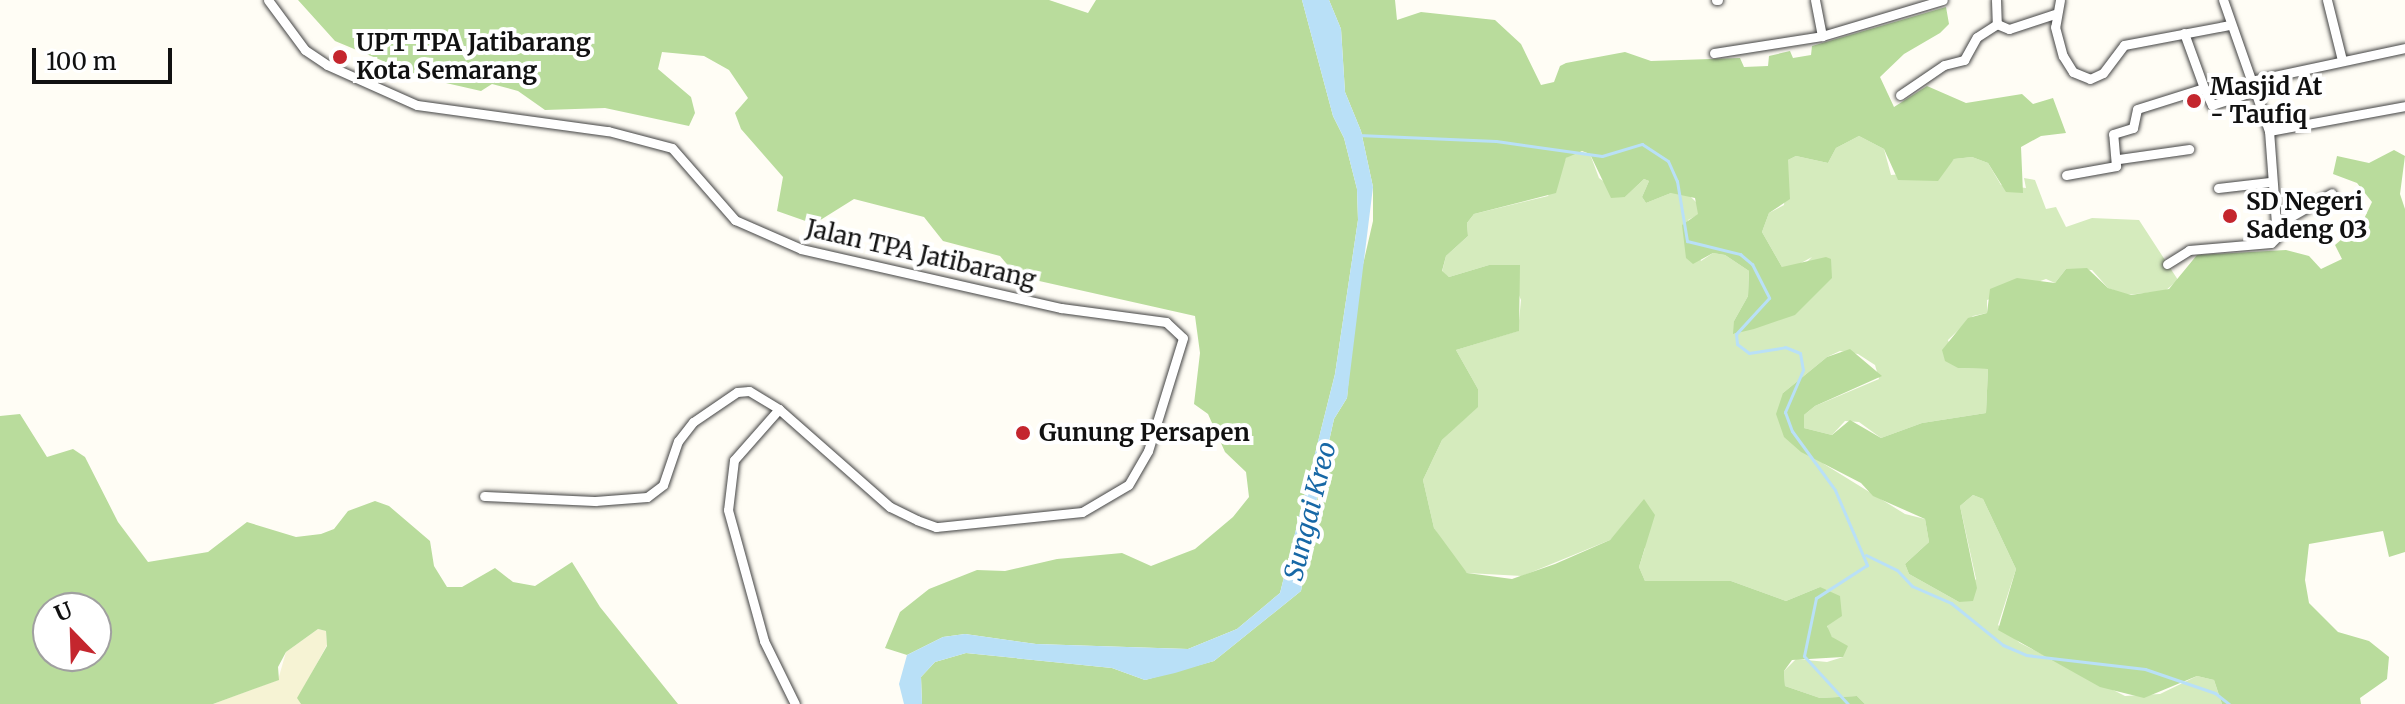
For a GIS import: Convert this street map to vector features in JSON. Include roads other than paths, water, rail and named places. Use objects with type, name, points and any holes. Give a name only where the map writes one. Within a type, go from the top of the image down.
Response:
[{"type":"street","name":"Jalan TPA Jatibarang","points":[[268,0],[305,50],[327,65],[417,105],[608,131],[672,148],[735,220],[801,249],[1061,308],[1174,326],[1184,347],[1148,451],[1128,485],[1082,512],[936,527],[890,507],[779,409]]},
{"type":"street","points":[[1815,0],[1822,36]]},
{"type":"street","points":[[1714,53],[1822,36],[1943,0]]},
{"type":"street","points":[[1996,0],[1997,24]]},
{"type":"street","points":[[2060,0],[2055,14],[2063,56],[2073,72],[2090,79],[2103,73],[2124,45],[2230,25]]},
{"type":"street","points":[[2167,264],[2189,250],[2271,243],[2277,237],[2270,182],[2269,131],[2223,0]]},
{"type":"street","points":[[2327,0],[2342,60]]},
{"type":"street","points":[[1997,24],[2009,29],[2055,14]]},
{"type":"street","points":[[1900,95],[1944,65],[1964,60],[1977,37],[1997,24]]},
{"type":"street","points":[[2184,33],[2212,105],[2253,86],[2342,60],[2405,48]]},
{"type":"street","points":[[2066,175],[2116,166],[2119,159],[2113,134],[2133,128],[2137,109],[2204,88]]},
{"type":"street","points":[[2269,131],[2405,106]]},
{"type":"street","points":[[2119,159],[2189,149]]},
{"type":"street","points":[[2218,188],[2270,182]]},
{"type":"street","points":[[2276,225],[2332,193]]},
{"type":"street","points":[[484,496],[595,501],[647,497],[663,485],[684,433],[726,398],[749,391],[779,409],[734,460],[728,510],[764,641],[795,704]]},
{"type":"water","name":"Sungai Kreo","points":[[1302,0],[1329,0],[1341,29],[1345,92],[1361,131],[1373,187],[1347,398],[1334,419],[1301,591],[1214,661],[1175,673],[1145,680],[1112,668],[966,653],[935,662],[921,677],[922,704],[904,704],[899,684],[907,655],[943,637],[965,634],[1036,644],[1188,649],[1237,629],[1280,593],[1335,374],[1358,220],[1357,189],[1344,138],[1333,116]]},
{"type":"waterway","points":[[1358,135],[1496,141],[1602,156],[1642,144],[1668,161],[1677,181],[1687,241],[1740,254],[1752,264],[1769,298],[1736,334],[1737,344],[1749,353],[1785,347],[1800,353],[1803,370],[1785,412],[1792,431],[1835,490],[1867,565],[1816,598],[1804,656],[1848,704]]},
{"type":"waterway","points":[[1866,555],[1897,570],[1912,586],[1951,603],[2003,645],[2026,655],[2145,669],[2215,693],[2229,704]]},
{"type":"place","name":"UPT TPA Jatibarang Kota Semarang","points":[[340,57]]},
{"type":"place","name":"Masjid At - Taufiq","points":[[2194,101]]},
{"type":"place","name":"SD Negeri Sadeng 03","points":[[2230,216]]},
{"type":"place","name":"Gunung Persapen","points":[[1023,433]]}]
